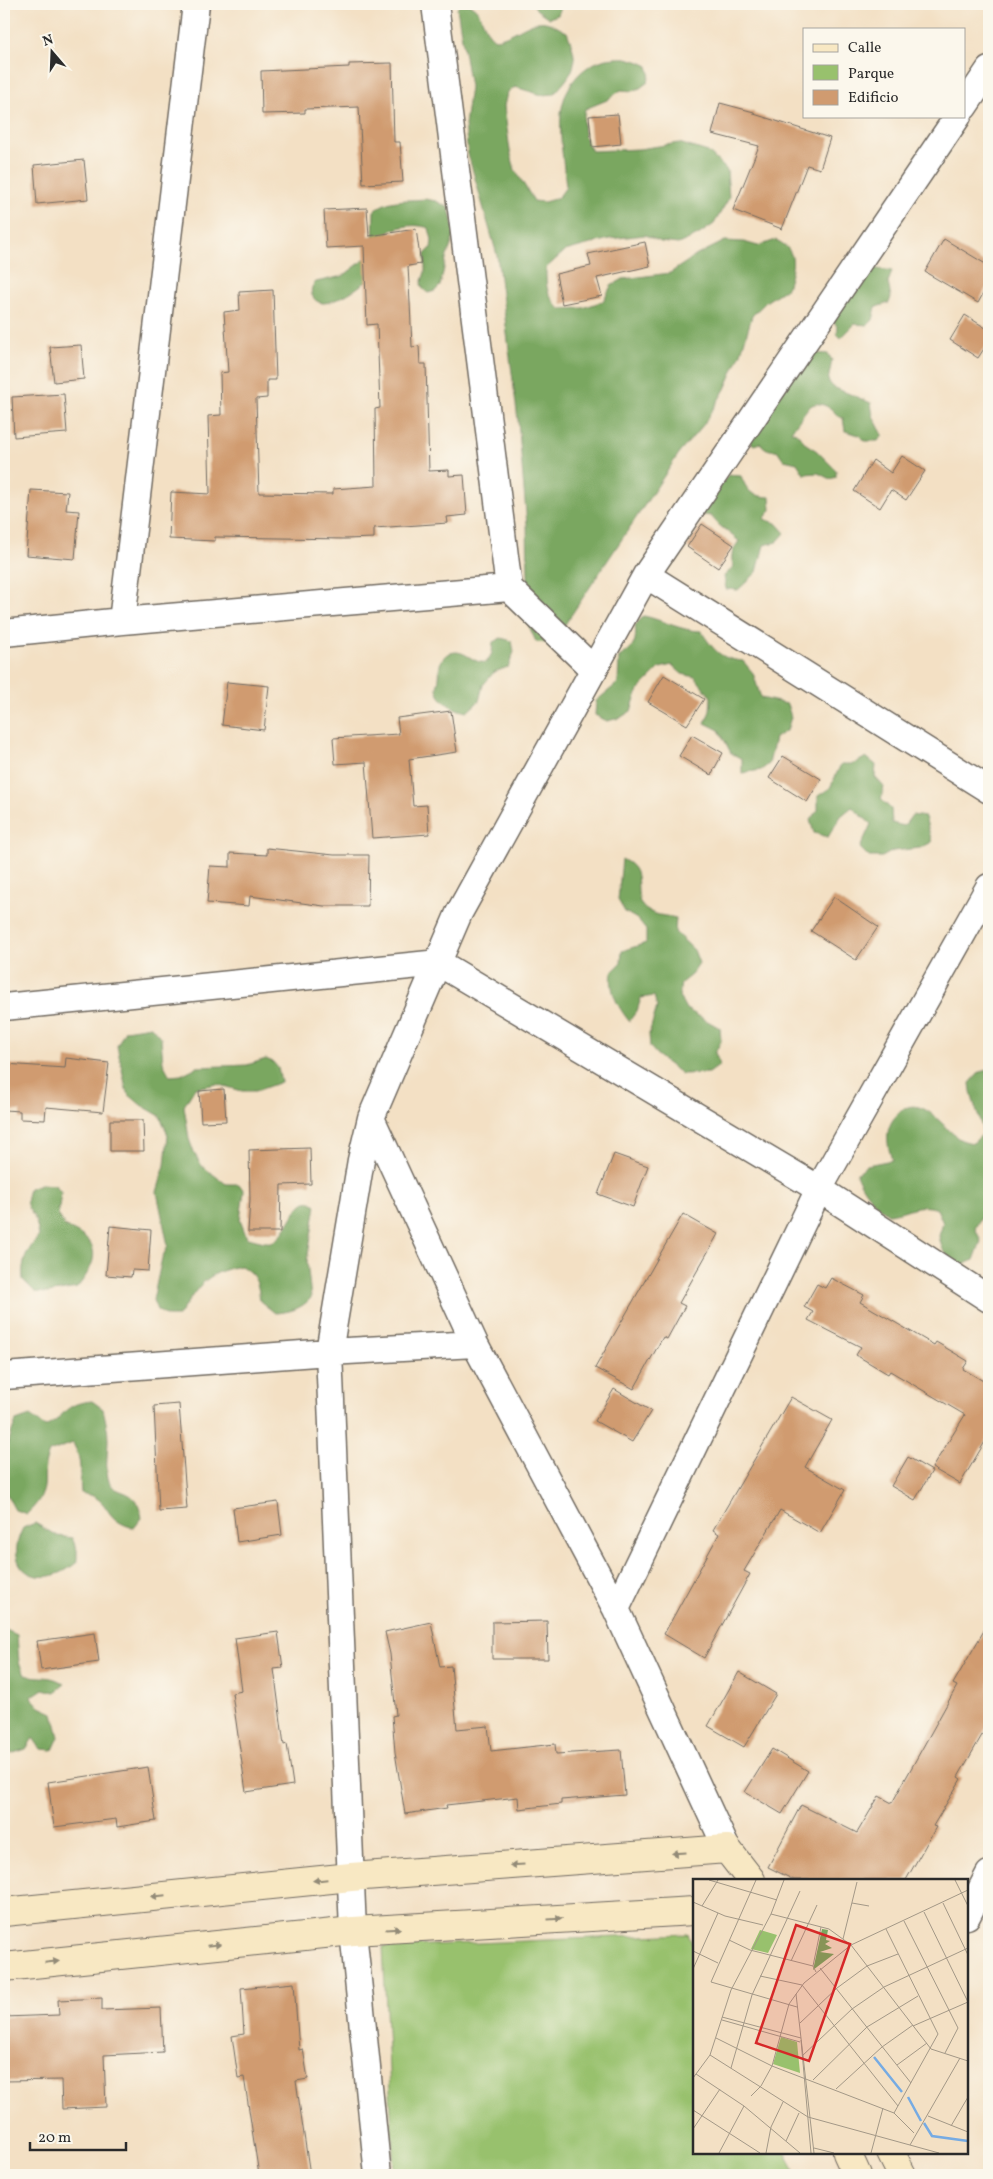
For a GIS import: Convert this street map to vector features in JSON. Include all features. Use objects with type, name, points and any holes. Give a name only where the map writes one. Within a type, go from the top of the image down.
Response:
[{"type":"street","points":[[122,621],[196,4]]},
{"type":"street","points":[[435,4],[509,588],[594,670]]},
{"type":"street","points":[[966,104],[989,70]]},
{"type":"street","points":[[378,2175],[353,1931],[330,1352],[361,1160],[371,1118],[459,913],[646,575],[957,118]]},
{"type":"street","points":[[646,575],[989,790]]},
{"type":"street","points":[[4,633],[509,588]]},
{"type":"street","points":[[616,1609],[819,1189],[989,887]]},
{"type":"street","points":[[4,1007],[439,963],[819,1189],[989,1299]]},
{"type":"street","points":[[371,1118],[475,1344],[616,1609],[728,1849],[750,1879]]},
{"type":"street","points":[[4,1376],[330,1352],[475,1344]]},
{"type":"street","points":[[4,1912],[351,1877],[728,1849]]},
{"type":"street","points":[[728,1849],[730,1879]]},
{"type":"street","points":[[968,1914],[989,1874]]},
{"type":"street","points":[[4,1966],[353,1931],[693,1911]]},
{"type":"street","points":[[847,2154],[857,2175]]},
{"type":"street","points":[[892,2154],[902,2175]]},
{"type":"green space","points":[[460,4],[468,4],[478,11],[490,35],[495,39],[502,38],[539,22],[545,22],[567,32],[573,51],[574,65],[562,85],[554,94],[542,95],[515,87],[507,93],[504,106],[510,151],[515,170],[534,201],[544,202],[558,198],[566,187],[561,142],[561,114],[566,93],[571,84],[585,69],[604,60],[615,58],[628,58],[648,66],[650,73],[648,82],[633,91],[621,90],[607,100],[585,109],[584,131],[592,151],[639,149],[679,143],[708,152],[727,170],[729,198],[714,224],[698,235],[678,244],[661,242],[645,235],[609,239],[565,251],[546,268],[548,290],[560,309],[583,308],[603,301],[611,286],[623,279],[670,273],[697,255],[725,241],[744,242],[758,246],[776,240],[788,249],[792,260],[787,288],[767,301],[752,316],[741,353],[725,389],[704,424],[680,452],[558,635],[547,643],[536,642],[529,626],[527,525],[518,420],[497,255],[468,154],[465,125],[470,87],[457,9]]},
{"type":"green space","points":[[533,4],[562,4],[558,15],[549,18],[537,10]]},
{"type":"green space","points":[[425,199],[436,201],[449,208],[455,234],[446,259],[440,286],[435,291],[428,293],[421,284],[425,272],[425,254],[431,248],[432,240],[429,228],[413,226],[394,229],[388,233],[382,244],[375,272],[367,281],[333,301],[324,303],[316,301],[311,292],[316,282],[343,276],[365,259],[373,245],[374,211],[391,202]]},
{"type":"green space","points":[[870,268],[892,271],[888,283],[891,297],[889,303],[876,307],[873,320],[868,325],[855,324],[841,338],[837,334],[838,328],[831,317]]},
{"type":"green space","points":[[813,353],[828,354],[832,360],[828,381],[833,387],[871,403],[873,416],[883,435],[878,441],[864,441],[859,435],[845,431],[843,418],[830,408],[815,404],[808,408],[791,431],[798,434],[806,444],[817,451],[836,470],[836,477],[830,479],[818,473],[804,474],[797,463],[784,460],[777,450],[767,449],[760,443],[754,445],[749,441],[806,356]]},
{"type":"green space","points":[[728,475],[741,476],[751,492],[759,496],[770,497],[771,510],[764,519],[776,523],[785,533],[777,542],[764,545],[757,572],[738,590],[726,589],[724,576],[734,567],[732,553],[739,541],[711,516],[698,514]]},
{"type":"green space","points":[[644,616],[686,629],[701,631],[723,656],[743,661],[753,673],[761,698],[787,704],[791,717],[787,730],[775,738],[769,764],[761,770],[742,773],[742,759],[731,753],[719,730],[705,723],[710,711],[711,697],[695,677],[682,674],[672,665],[660,668],[641,687],[631,711],[620,718],[607,721],[595,715],[596,701],[618,683],[619,657],[631,648],[635,641],[635,625]]},
{"type":"green space","points":[[501,638],[512,641],[514,652],[508,667],[494,672],[483,685],[479,701],[467,712],[446,703],[440,697],[437,689],[440,663],[444,657],[456,652],[465,654],[477,661],[487,662],[492,653],[493,642]]},
{"type":"green space","points":[[866,757],[876,765],[875,777],[884,787],[881,799],[891,809],[892,823],[904,826],[912,815],[925,817],[932,842],[920,848],[893,851],[882,857],[869,857],[860,848],[871,824],[852,807],[841,816],[828,837],[814,833],[810,820],[818,810],[818,796],[830,788],[841,764],[854,764]]},
{"type":"green space","points":[[622,859],[636,871],[641,904],[645,909],[653,913],[676,918],[675,932],[694,950],[699,963],[691,975],[681,983],[679,996],[686,1009],[720,1028],[721,1041],[715,1053],[720,1065],[709,1073],[682,1074],[660,1058],[650,1047],[649,1034],[657,1007],[654,996],[641,998],[637,1011],[629,1021],[615,998],[611,979],[612,972],[621,963],[622,951],[646,943],[646,930],[637,919],[625,912],[618,900]]},
{"type":"green space","points":[[151,1026],[161,1038],[163,1063],[170,1076],[181,1075],[197,1067],[247,1065],[266,1059],[273,1062],[278,1068],[281,1082],[256,1091],[242,1091],[217,1084],[195,1088],[184,1106],[189,1139],[194,1153],[202,1166],[226,1184],[239,1184],[244,1191],[240,1220],[247,1238],[271,1242],[278,1238],[298,1208],[304,1203],[309,1202],[316,1205],[307,1261],[311,1298],[299,1307],[290,1311],[275,1313],[260,1301],[256,1280],[241,1266],[228,1269],[210,1277],[197,1289],[178,1316],[167,1316],[157,1310],[153,1300],[162,1258],[168,1246],[157,1192],[165,1165],[168,1135],[160,1116],[141,1105],[127,1093],[117,1046],[125,1030]]},
{"type":"green space","points":[[989,1070],[988,1206],[975,1228],[981,1241],[974,1260],[961,1265],[949,1258],[942,1248],[939,1236],[943,1223],[937,1209],[918,1207],[888,1214],[869,1196],[856,1174],[867,1165],[892,1160],[888,1142],[888,1131],[896,1116],[904,1109],[913,1106],[929,1112],[960,1139],[973,1143],[983,1134],[970,1083],[980,1072]]},
{"type":"green space","points":[[41,1184],[55,1185],[61,1192],[58,1215],[65,1227],[86,1239],[94,1253],[90,1269],[77,1288],[48,1293],[35,1292],[23,1280],[23,1267],[26,1256],[39,1236],[35,1219],[27,1205],[27,1194],[29,1188]]},
{"type":"green space","points":[[92,1401],[103,1409],[105,1416],[108,1435],[108,1478],[115,1488],[130,1496],[139,1507],[142,1518],[134,1528],[118,1521],[93,1496],[81,1493],[79,1462],[73,1443],[49,1452],[46,1462],[44,1489],[36,1504],[27,1514],[15,1510],[4,1488],[3,1472],[6,1454],[16,1421],[30,1416],[45,1427],[75,1405]]},
{"type":"green space","points":[[35,1523],[57,1536],[72,1538],[77,1550],[77,1562],[64,1571],[51,1576],[39,1576],[29,1573],[21,1566],[17,1557],[17,1544],[23,1528]]},
{"type":"green space","points":[[4,1629],[17,1635],[19,1663],[25,1675],[50,1678],[65,1684],[55,1692],[43,1689],[31,1697],[40,1707],[53,1713],[59,1737],[53,1750],[41,1749],[33,1738],[26,1749],[4,1756]]},
{"type":"green space","points":[[688,1934],[693,1946],[693,2154],[786,2154],[796,2175],[394,2175],[383,1947]]},
{"type":"building","points":[[392,63],[394,142],[400,142],[403,182],[363,184],[359,107],[305,109],[305,113],[262,114],[261,71],[349,67],[349,64]]},
{"type":"building","points":[[720,103],[754,112],[754,114],[830,138],[820,169],[807,165],[782,229],[733,210],[759,146],[712,134]]},
{"type":"building","points":[[618,114],[621,144],[592,147],[589,116]]},
{"type":"building","points":[[84,160],[88,199],[37,204],[34,165]]},
{"type":"building","points":[[367,208],[369,236],[416,229],[421,264],[408,266],[412,347],[419,346],[420,364],[426,364],[429,471],[449,470],[449,476],[464,475],[467,515],[447,517],[448,523],[374,528],[374,538],[215,537],[215,541],[169,539],[171,492],[210,494],[208,416],[221,415],[220,373],[228,372],[224,312],[240,310],[239,292],[273,290],[276,380],[267,380],[267,398],[256,399],[259,493],[333,494],[333,489],[376,486],[375,409],[380,408],[377,324],[367,325],[364,246],[326,248],[324,210]]},
{"type":"building","points":[[944,239],[989,266],[989,283],[978,303],[925,272]]},
{"type":"building","points":[[645,242],[650,266],[597,278],[602,296],[562,304],[556,274],[591,266],[588,254]]},
{"type":"building","points":[[965,315],[989,330],[989,341],[978,358],[950,340]]},
{"type":"building","points":[[81,345],[84,379],[54,382],[50,347]]},
{"type":"building","points":[[64,394],[67,433],[14,437],[12,397]]},
{"type":"building","points":[[902,456],[925,471],[906,500],[891,490],[880,508],[854,491],[873,460],[891,473]]},
{"type":"building","points":[[31,490],[68,492],[66,510],[79,511],[75,559],[26,555]]},
{"type":"building","points":[[702,524],[734,545],[718,568],[687,547]]},
{"type":"building","points":[[664,675],[704,699],[687,725],[648,702]]},
{"type":"building","points":[[227,682],[269,686],[264,730],[222,725]]},
{"type":"building","points":[[451,711],[457,752],[409,759],[413,806],[427,805],[429,834],[372,838],[366,762],[335,764],[333,738],[399,734],[397,718]]},
{"type":"building","points":[[692,735],[723,753],[711,775],[679,756]]},
{"type":"building","points":[[783,756],[821,779],[807,802],[769,778]]},
{"type":"building","points":[[267,848],[334,855],[369,855],[368,906],[324,906],[250,896],[249,906],[207,903],[210,866],[230,867],[230,853],[267,855]]},
{"type":"building","points":[[834,897],[878,927],[856,960],[811,931]]},
{"type":"building","points":[[66,1058],[109,1063],[103,1112],[46,1107],[45,1120],[20,1119],[20,1111],[4,1110],[5,1064],[65,1068]]},
{"type":"building","points":[[224,1089],[226,1121],[201,1122],[199,1091]]},
{"type":"building","points":[[110,1120],[143,1120],[144,1151],[110,1151]]},
{"type":"building","points":[[310,1148],[311,1184],[281,1185],[280,1232],[248,1232],[250,1199],[249,1150]]},
{"type":"building","points":[[614,1154],[648,1166],[633,1207],[598,1194]]},
{"type":"building","points":[[683,1214],[718,1234],[679,1303],[685,1306],[667,1339],[663,1337],[634,1389],[595,1368]]},
{"type":"building","points":[[110,1226],[151,1230],[148,1271],[132,1270],[131,1277],[106,1275]]},
{"type":"building","points":[[831,1278],[864,1295],[860,1302],[934,1345],[936,1342],[968,1361],[963,1369],[985,1382],[989,1374],[989,1435],[960,1484],[932,1468],[965,1415],[890,1371],[888,1374],[856,1355],[861,1347],[808,1320],[813,1312],[804,1307],[817,1284],[825,1288]]},
{"type":"building","points":[[614,1389],[651,1411],[632,1442],[595,1421]]},
{"type":"building","points":[[791,1397],[832,1420],[805,1467],[845,1490],[820,1533],[780,1510],[744,1571],[750,1574],[704,1658],[664,1634],[719,1534],[713,1530]]},
{"type":"building","points":[[179,1404],[187,1509],[159,1511],[154,1406]]},
{"type":"building","points":[[908,1457],[932,1471],[915,1500],[891,1486]]},
{"type":"building","points":[[278,1502],[282,1535],[237,1542],[233,1508]]},
{"type":"building","points":[[547,1621],[548,1659],[492,1659],[492,1622]]},
{"type":"building","points":[[431,1622],[440,1667],[451,1666],[457,1729],[488,1726],[491,1751],[555,1744],[556,1754],[621,1750],[625,1795],[561,1800],[561,1804],[519,1809],[518,1797],[446,1805],[447,1808],[405,1814],[395,1752],[392,1716],[396,1715],[390,1654],[385,1632]]},
{"type":"building","points":[[989,1622],[989,1723],[958,1777],[961,1779],[933,1826],[936,1827],[907,1879],[792,1879],[768,1867],[801,1805],[857,1833],[879,1796],[892,1803],[957,1686],[953,1684]]},
{"type":"building","points":[[278,1632],[283,1668],[274,1669],[284,1745],[287,1744],[293,1785],[246,1792],[232,1693],[242,1691],[235,1638]]},
{"type":"building","points":[[95,1633],[99,1662],[41,1670],[37,1641]]},
{"type":"building","points":[[739,1672],[776,1694],[744,1747],[708,1726]]},
{"type":"building","points":[[772,1749],[808,1771],[782,1814],[745,1792]]},
{"type":"building","points":[[148,1767],[156,1821],[117,1827],[116,1819],[54,1827],[48,1782]]},
{"type":"building","points":[[294,1983],[299,2050],[303,2049],[308,2079],[296,2081],[310,2175],[259,2175],[244,2077],[238,2078],[232,2036],[244,2034],[241,1988]]},
{"type":"building","points":[[102,1998],[102,2010],[161,2008],[163,2052],[104,2055],[106,2107],[62,2109],[61,2080],[4,2081],[4,2017],[59,2015],[58,2000]]}]
